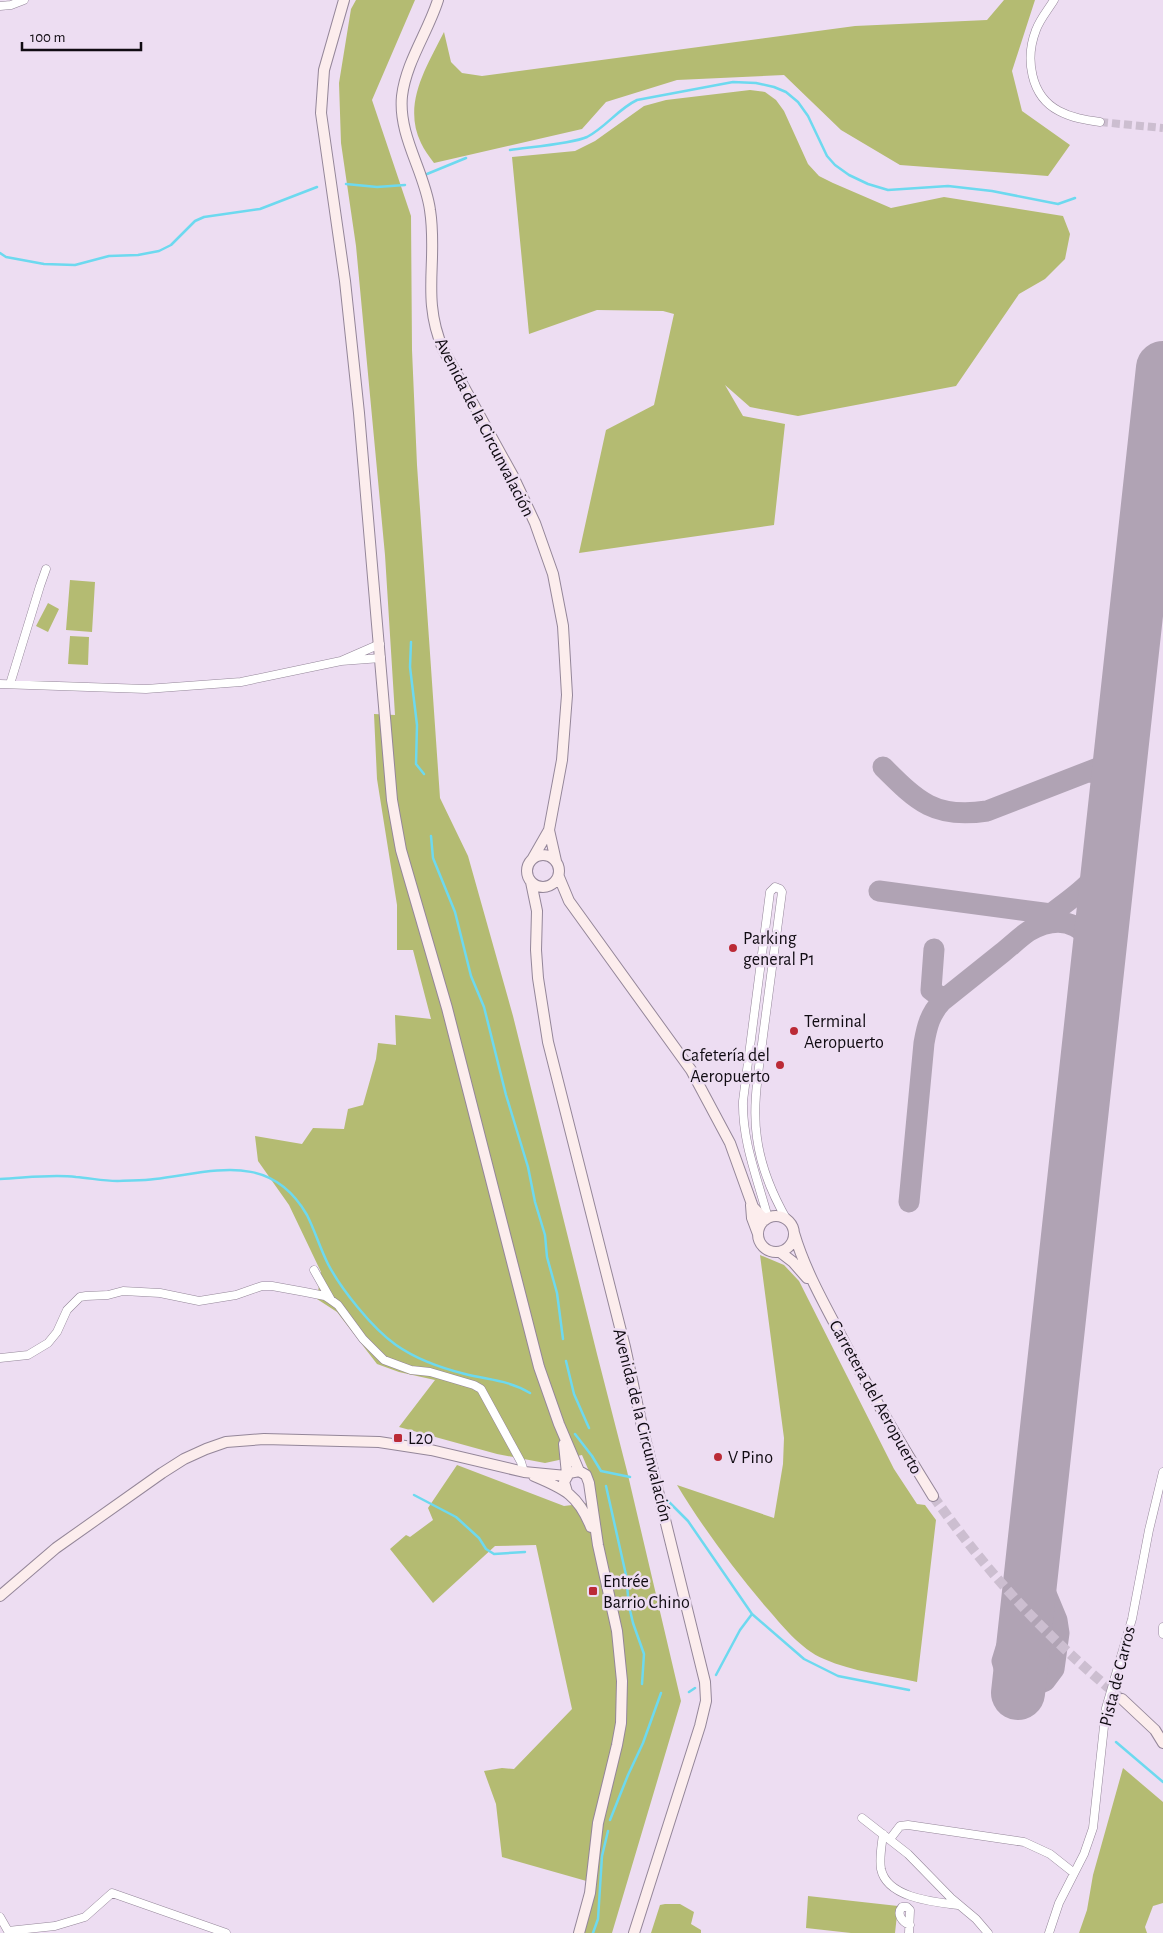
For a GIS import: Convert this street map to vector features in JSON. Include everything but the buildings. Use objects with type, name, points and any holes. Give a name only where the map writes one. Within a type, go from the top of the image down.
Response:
[{"type":"main road","points":[[344,0],[324,70],[322,113],[358,403],[389,765],[401,850],[447,1008],[538,1367],[579,1471]]},
{"type":"main road","name":"Avenida de la Circunvalación","points":[[438,0],[406,77],[403,88],[402,110],[407,136],[423,179],[430,210],[433,245],[430,295],[437,335],[528,507],[547,556],[559,602],[565,649],[567,695],[562,760],[549,830]]},
{"type":"main road","points":[[549,830],[526,869],[528,878],[535,886],[547,887],[569,901]]},
{"type":"main road","points":[[537,911],[547,887],[558,877],[560,871],[549,830]]},
{"type":"main road","points":[[534,858],[548,855],[556,861]]},
{"type":"main road","points":[[558,877],[569,901],[691,1070],[730,1143],[756,1212],[766,1219]]},
{"type":"main road","points":[[531,882],[537,911]]},
{"type":"main road","name":"Avenida de la Circunvalación","points":[[537,911],[538,978],[548,1042],[625,1347],[642,1426],[706,1682],[706,1701],[700,1726],[634,1933]]},
{"type":"main road","points":[[751,1201],[752,1218],[759,1240],[765,1248],[770,1251],[780,1252],[785,1250],[792,1243],[794,1233],[787,1220],[778,1216],[766,1219],[758,1234]]},
{"type":"main road","name":"Carretera del Aeropuerto","points":[[794,1233],[801,1255],[821,1297],[874,1397],[932,1496]]},
{"type":"main road","name":"Carretera del Aeropuerto","points":[[780,1252],[798,1268],[821,1297]]},
{"type":"main road","points":[[560,1426],[566,1475],[564,1485],[585,1514],[598,1545]]},
{"type":"main road","points":[[0,1596],[56,1548],[162,1473],[198,1452],[226,1442],[264,1439],[379,1442],[431,1450],[524,1472],[566,1475],[572,1471],[579,1471],[586,1475],[598,1545],[617,1631],[622,1681],[622,1707],[613,1767],[598,1823],[590,1893],[579,1933]]},
{"type":"main road","points":[[524,1472],[569,1493],[583,1494],[588,1487]]},
{"type":"main road","points":[[1122,1699],[1159,1732],[1163,1743]]},
{"type":"street","points":[[0,6],[11,5],[24,0]]},
{"type":"street","points":[[1054,0],[1036,29],[1032,42],[1030,66],[1038,91],[1047,103],[1058,111],[1070,116],[1100,122]]},
{"type":"street","points":[[10,684],[46,569]]},
{"type":"street","points":[[341,661],[380,644]]},
{"type":"street","points":[[0,684],[146,689],[241,682],[341,661],[381,658]]},
{"type":"street","points":[[766,1219],[751,1161],[743,1118],[743,1101],[770,892],[775,887],[782,892],[766,1010],[756,1121],[759,1151],[770,1187],[787,1220]]},
{"type":"street","points":[[763,944],[775,944]]},
{"type":"street","points":[[755,1008],[766,1010]]},
{"type":"street","points":[[747,1070],[759,1072]]},
{"type":"street","points":[[314,1270],[331,1300]]},
{"type":"street","points":[[0,1358],[28,1355],[48,1343],[57,1332],[67,1310],[80,1297],[108,1295],[123,1291],[160,1294],[199,1301],[236,1295],[262,1286],[272,1286],[325,1296],[338,1305],[364,1339],[384,1360],[411,1370],[430,1372],[474,1385],[481,1389],[521,1462],[524,1472]]},
{"type":"street","name":"Pista de Carros","points":[[1049,1933],[1059,1903],[1088,1846],[1093,1828],[1106,1708],[1132,1619],[1149,1530],[1163,1472]]},
{"type":"street","points":[[1163,1627],[1163,1634]]},
{"type":"street","points":[[862,1818],[908,1854],[958,1905],[971,1914],[988,1933]]},
{"type":"street","points":[[958,1905],[915,1897],[894,1889],[888,1883],[881,1868],[886,1836],[900,1826],[908,1825],[1024,1842],[1050,1854],[1074,1873]]},
{"type":"street","points":[[0,1917],[8,1931],[55,1926],[85,1917],[112,1893],[226,1933]]},
{"type":"green space","points":[[356,0],[415,0],[372,100],[411,216],[412,350],[417,465],[440,798],[468,856],[513,1016],[627,1471],[681,1701],[612,1933],[576,1933],[590,1905],[597,1884],[502,1857],[496,1804],[484,1771],[502,1768],[514,1769],[572,1709],[536,1545],[495,1546],[433,1603],[390,1549],[406,1535],[410,1537],[433,1520],[428,1508],[457,1465],[564,1506],[596,1502],[588,1469],[582,1455],[545,1463],[497,1454],[399,1427],[435,1380],[399,1372],[377,1364],[337,1312],[317,1299],[321,1272],[289,1205],[258,1161],[255,1136],[302,1144],[313,1128],[344,1129],[348,1109],[363,1105],[376,1059],[378,1043],[396,1045],[395,1015],[431,1019],[413,950],[397,950],[397,905],[377,779],[374,714],[395,715],[385,555],[356,246],[341,143],[339,83],[351,9]]},
{"type":"green space","points":[[1004,0],[1035,0],[1012,71],[1022,111],[1070,145],[1048,176],[900,165],[841,130],[784,75],[677,80],[606,102],[582,129],[434,163],[422,146],[416,128],[415,100],[419,86],[444,32],[451,62],[462,73],[482,76],[855,26],[987,20]]},
{"type":"green space","points":[[750,90],[765,92],[776,100],[784,111],[808,164],[819,176],[891,208],[944,197],[1063,216],[1070,234],[1065,259],[1045,279],[1019,294],[956,386],[798,416],[750,407],[725,385],[743,416],[785,424],[774,525],[579,553],[606,430],[654,405],[674,314],[663,311],[597,310],[529,334],[512,157],[575,151],[595,141],[644,106],[666,100]]},
{"type":"green space","points":[[70,580],[95,582],[92,632],[66,630]]},
{"type":"green space","points":[[48,603],[59,609],[48,632],[36,626]]},
{"type":"green space","points":[[70,636],[89,637],[88,665],[68,664]]},
{"type":"green space","points":[[760,1255],[784,1265],[799,1281],[894,1469],[917,1504],[925,1505],[936,1520],[917,1682],[858,1670],[835,1663],[815,1655],[799,1643],[765,1606],[730,1562],[697,1517],[677,1485],[774,1518],[783,1464],[784,1438]]},
{"type":"green space","points":[[1123,1768],[1163,1802],[1163,1903],[1153,1906],[1145,1927],[1147,1933],[1079,1933],[1087,1910],[1093,1875]]},
{"type":"green space","points":[[808,1896],[898,1906],[895,1933],[851,1933],[806,1928]]},
{"type":"green space","points":[[680,1904],[694,1912],[691,1924],[701,1930],[701,1933],[651,1933],[660,1905]]},
{"type":"waterway","points":[[510,150],[561,143],[587,137],[637,100],[733,82],[756,83],[786,92],[798,102],[808,116],[827,156],[835,165],[849,175],[868,184],[888,190],[948,186],[992,191],[1058,204],[1075,198]]},
{"type":"waterway","points":[[427,174],[466,158]]},
{"type":"waterway","points":[[346,184],[377,187],[405,185]]},
{"type":"waterway","points":[[0,253],[6,257],[44,264],[75,265],[109,256],[138,255],[159,251],[171,245],[195,221],[204,217],[260,209],[317,187]]},
{"type":"waterway","points":[[411,642],[410,667],[417,725],[416,764],[424,774]]},
{"type":"waterway","points":[[431,836],[433,858],[455,912],[471,976],[484,1007],[506,1095],[528,1167],[535,1202],[545,1235],[547,1257],[557,1293],[563,1339]]},
{"type":"waterway","points":[[0,1179],[67,1176],[107,1181],[150,1180],[219,1170],[239,1170],[258,1174],[276,1181],[292,1195],[307,1215],[328,1264],[341,1285],[358,1308],[387,1338],[412,1355],[429,1363],[465,1374],[506,1383],[530,1393]]},
{"type":"waterway","points":[[566,1361],[574,1394],[589,1428]]},
{"type":"waterway","points":[[575,1434],[601,1471],[630,1477]]},
{"type":"waterway","points":[[606,1486],[626,1575],[629,1606],[644,1654],[642,1684]]},
{"type":"waterway","points":[[414,1495],[456,1517],[479,1538],[486,1549],[494,1554],[525,1552]]},
{"type":"waterway","points":[[668,1501],[688,1521],[752,1614],[804,1659],[838,1676],[909,1690]]},
{"type":"waterway","points":[[716,1675],[740,1630],[752,1614]]},
{"type":"waterway","points":[[689,1692],[695,1688]]},
{"type":"waterway","points":[[610,1820],[643,1743],[661,1693]]},
{"type":"waterway","points":[[1116,1742],[1163,1782]]},
{"type":"waterway","points":[[593,1933],[598,1919],[602,1856],[608,1831]]},
{"type":"taxiway","points":[[883,767],[907,790],[940,810],[969,813],[987,811],[1103,766],[1117,753],[1123,734]]},
{"type":"taxiway","points":[[1089,772],[1107,778],[1117,794]]},
{"type":"taxiway","points":[[1040,922],[1080,892],[1097,874],[1110,853]]},
{"type":"taxiway","points":[[879,891],[1051,914]]},
{"type":"taxiway","points":[[909,1202],[924,1043],[930,1020],[942,1001],[1022,936],[1042,925],[1065,923],[1075,926],[1090,941],[1098,966]]},
{"type":"taxiway","points":[[934,949],[931,990],[940,997],[948,996]]},
{"type":"taxiway","points":[[1026,1624],[1006,1648],[1002,1661],[1005,1671],[1016,1683],[1033,1686],[1045,1681],[1054,1669],[1059,1633],[1057,1620],[1035,1567],[1035,1537]]},
{"type":"runway","points":[[1018,1693],[1163,368]]},
{"type":"tunnel","points":[[1100,122],[1163,128]]},
{"type":"tunnel","points":[[933,1496],[976,1553],[1020,1604],[1068,1652],[1122,1699]]},
{"type":"place","name":"Parking general P1","points":[[733,948]]},
{"type":"place","name":"Terminal Aeropuerto","points":[[794,1031]]},
{"type":"place","name":"Cafetería del Aeropuerto","points":[[780,1065]]},
{"type":"place","name":"L20","points":[[398,1438]]},
{"type":"place","name":"V Pino","points":[[718,1457]]},
{"type":"place","name":"Entrée Barrio Chino","points":[[593,1591]]}]
